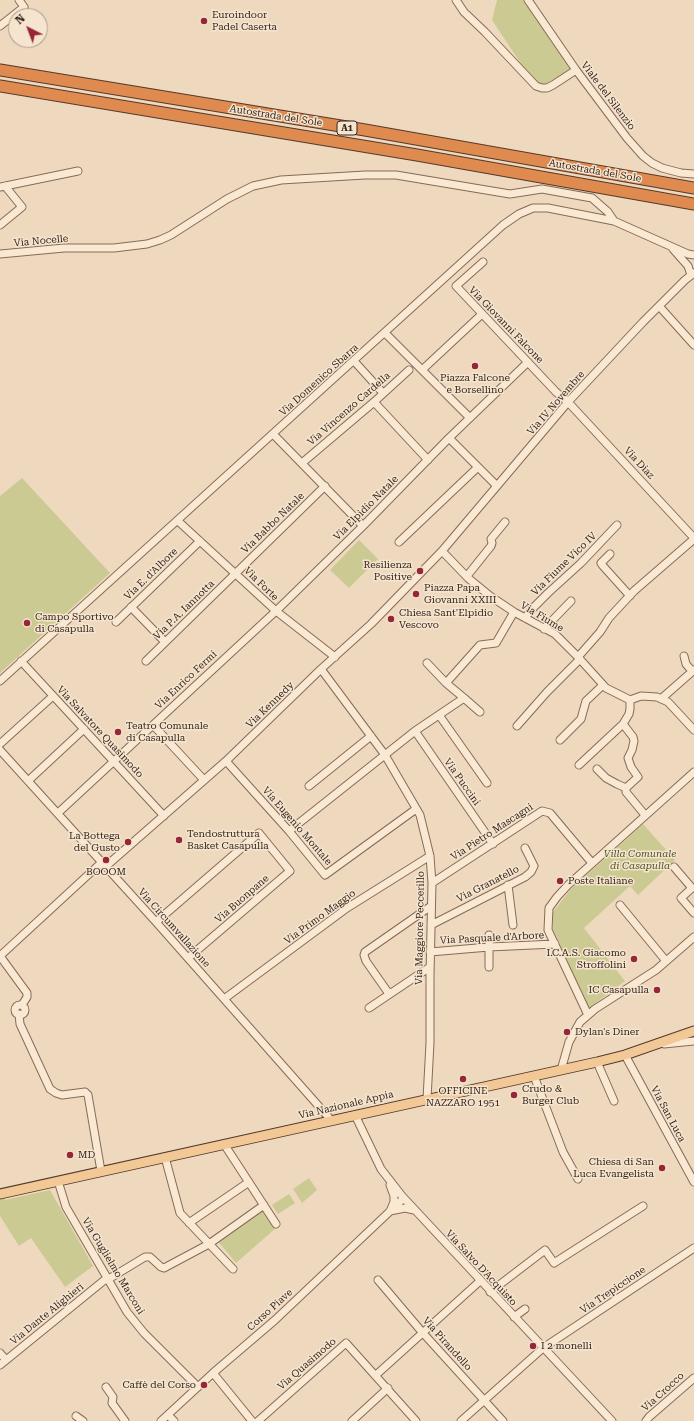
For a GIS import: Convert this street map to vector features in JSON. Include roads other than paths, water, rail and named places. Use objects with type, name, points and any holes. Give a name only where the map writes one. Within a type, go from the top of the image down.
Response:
[{"type":"highway","name":"Autostrada del Sole","points":[[0,70],[364,130],[694,188]]},
{"type":"highway","name":"Autostrada del Sole","points":[[0,86],[425,156],[694,204]]},
{"type":"main road","name":"Via Nazionale Appia","points":[[0,1194],[427,1098],[597,1062],[625,1055],[694,1031]]},
{"type":"street","points":[[0,26],[24,7],[19,0]]},
{"type":"street","points":[[456,0],[464,12],[536,86],[547,88],[576,70]]},
{"type":"street","name":"Viale del Silenzio","points":[[528,0],[576,70],[627,138],[644,156],[652,163],[662,168],[681,173],[694,174]]},
{"type":"street","points":[[3,187],[78,171]]},
{"type":"street","name":"Via Nocelle","points":[[0,254],[44,250],[131,247],[147,244],[160,240],[227,199],[253,186],[281,180],[358,175],[396,175],[510,194],[542,189],[592,198],[608,212],[614,222]]},
{"type":"street","points":[[0,225],[22,207],[3,187]]},
{"type":"street","name":"Via Domenico Sbarra","points":[[0,681],[503,225],[519,214],[533,208],[548,208],[614,222],[692,256]]},
{"type":"street","name":"Via IV Novembre","points":[[442,551],[568,402],[659,306],[693,274],[684,260],[669,246]]},
{"type":"street","name":"Via Giovanni Falcone","points":[[483,262],[456,286],[556,392],[568,402]]},
{"type":"street","points":[[659,306],[694,345]]},
{"type":"street","points":[[422,370],[482,314]]},
{"type":"street","points":[[385,333],[470,418],[528,362]]},
{"type":"street","points":[[354,361],[383,393]]},
{"type":"street","name":"Via Vincenzo Cardella","points":[[302,463],[409,370]]},
{"type":"street","points":[[374,402],[428,460]]},
{"type":"street","name":"Via Diaz","points":[[568,402],[694,538]]},
{"type":"street","name":"Via Elpidio Natale","points":[[276,611],[470,418]]},
{"type":"street","points":[[273,434],[363,526]]},
{"type":"street","points":[[449,438],[497,486]]},
{"type":"street","points":[[399,542],[478,467]]},
{"type":"street","name":"Via Babbo Natale","points":[[236,573],[324,486]]},
{"type":"street","name":"Via Forte","points":[[178,520],[276,611],[335,657]]},
{"type":"street","points":[[467,576],[491,546],[491,538],[505,522]]},
{"type":"street","name":"Via Fiume Vico IV","points":[[525,618],[531,610],[581,563],[617,524]]},
{"type":"street","points":[[517,726],[579,658],[610,618],[630,596],[694,538]]},
{"type":"street","name":"Via E. d'Albore","points":[[116,622],[200,540]]},
{"type":"street","name":"Via Fiume","points":[[442,551],[490,596],[514,612],[554,634],[579,658],[606,688],[630,700]]},
{"type":"street","name":"Via Kennedy","points":[[0,956],[103,865],[164,816],[226,761],[321,669],[371,624],[442,551]]},
{"type":"street","points":[[610,554],[601,563],[630,596]]},
{"type":"street","name":"Via P.A. Iannotta","points":[[146,661],[236,573]]},
{"type":"street","points":[[544,629],[571,601]]},
{"type":"street","points":[[131,607],[165,642]]},
{"type":"street","name":"Via Enrico Fermi","points":[[58,812],[276,611]]},
{"type":"street","points":[[446,682],[480,645],[496,643],[514,612]]},
{"type":"street","points":[[661,699],[693,670],[686,664],[684,656]]},
{"type":"street","name":"Via Salvatore Quasimodo","points":[[21,661],[164,816]]},
{"type":"street","points":[[427,663],[480,712]]},
{"type":"street","name":"Via Maggiore Peccerillo","points":[[321,669],[385,755],[420,815],[430,856],[432,883],[430,1043],[427,1098]]},
{"type":"street","points":[[560,740],[581,719],[586,701],[603,685]]},
{"type":"street","points":[[0,744],[53,696]]},
{"type":"street","points":[[579,765],[623,724],[629,714],[630,700],[640,696],[657,697],[668,702],[694,730]]},
{"type":"street","points":[[289,831],[414,731],[464,698]]},
{"type":"street","points":[[439,715],[487,783]]},
{"type":"street","points":[[623,724],[633,737],[634,741],[632,750],[628,758],[631,767],[638,778],[626,788]]},
{"type":"street","points":[[153,725],[204,780]]},
{"type":"street","points":[[28,781],[84,729]]},
{"type":"street","name":"Via Puccini","points":[[414,731],[493,844]]},
{"type":"street","points":[[309,786],[371,736]]},
{"type":"street","name":"Via Circumvallazione","points":[[0,750],[58,812],[103,865],[156,922],[331,1120]]},
{"type":"street","name":"Via Eugenio Montale","points":[[226,761],[289,831],[325,875],[416,809]]},
{"type":"street","points":[[597,769],[606,778],[626,788]]},
{"type":"street","points":[[588,1015],[548,930],[549,908],[557,897],[592,863],[694,772]]},
{"type":"street","points":[[626,788],[626,792],[645,815]]},
{"type":"street","name":"Via Pietro Mascagni","points":[[432,883],[542,811],[550,813],[592,863]]},
{"type":"street","name":"Via Buonpane","points":[[156,922],[259,833],[290,871],[188,958]]},
{"type":"street","name":"Via Granatello","points":[[431,924],[525,877],[531,872],[534,866],[525,848]]},
{"type":"street","name":"Via Primo Maggio","points":[[224,999],[347,908],[430,856]]},
{"type":"street","points":[[674,867],[692,888],[681,898],[694,913]]},
{"type":"street","points":[[508,886],[513,925]]},
{"type":"street","points":[[620,905],[666,961]]},
{"type":"street","points":[[390,993],[366,961],[364,955],[365,952],[431,906]]},
{"type":"street","points":[[489,935],[489,968]]},
{"type":"street","points":[[561,1070],[569,1042],[580,1022],[595,1009],[656,970],[693,939]]},
{"type":"street","name":"Via Pasquale d'Arbore","points":[[430,952],[489,947],[555,944]]},
{"type":"street","points":[[0,956],[27,993],[27,997],[22,1005],[15,1008],[16,1013],[19,1014],[20,1024],[50,1089],[62,1095],[86,1092],[88,1095],[101,1171]]},
{"type":"street","points":[[369,1008],[430,967]]},
{"type":"street","points":[[658,1044],[694,1041]]},
{"type":"street","name":"Via San Luca","points":[[625,1055],[694,1182]]},
{"type":"street","points":[[597,1062],[614,1101]]},
{"type":"street","points":[[534,1076],[563,1152],[578,1179]]},
{"type":"street","name":"Via Salvo D'Acquisto","points":[[355,1115],[381,1169],[414,1210],[612,1421]]},
{"type":"street","points":[[224,1144],[276,1224]]},
{"type":"street","points":[[165,1157],[180,1213],[233,1269]]},
{"type":"street","points":[[386,1176],[394,1196],[394,1202],[390,1212]]},
{"type":"street","name":"Via Guglielmo Marconi","points":[[58,1181],[66,1207],[127,1312],[144,1333],[198,1387]]},
{"type":"street","points":[[189,1223],[249,1182]]},
{"type":"street","name":"Corso Piave","points":[[161,1421],[213,1373],[275,1320],[404,1198]]},
{"type":"street","points":[[209,1244],[264,1205]]},
{"type":"street","points":[[490,1292],[545,1250],[554,1263],[643,1206]]},
{"type":"street","points":[[390,1212],[405,1208],[414,1210]]},
{"type":"street","name":"Via Dante Alighieri","points":[[0,1365],[107,1279],[145,1257],[150,1257],[163,1268],[209,1244]]},
{"type":"street","name":"Via Trepiccione","points":[[543,1348],[694,1248]]},
{"type":"street","name":"Via Pirandello","points":[[378,1280],[422,1332],[485,1400],[502,1421]]},
{"type":"street","points":[[376,1375],[480,1281]]},
{"type":"street","points":[[514,1317],[525,1309]]},
{"type":"street","name":"Via Quasimodo","points":[[258,1421],[346,1343],[388,1388],[416,1421]]},
{"type":"street","points":[[461,1421],[543,1348]]},
{"type":"street","points":[[0,1353],[6,1360]]},
{"type":"street","points":[[213,1373],[252,1421]]},
{"type":"street","name":"Via Crocco","points":[[641,1421],[648,1419],[694,1378]]},
{"type":"street","points":[[106,1387],[114,1397],[112,1403],[125,1421]]},
{"type":"street","points":[[352,1421],[388,1388]]},
{"type":"street","points":[[168,1415],[174,1421]]},
{"type":"street","points":[[76,1416],[83,1421]]},
{"type":"place","name":"Euroindoor Padel Caserta","points":[[204,21]]},
{"type":"place","name":"Piazza Falcone e Borsellino","points":[[475,366]]},
{"type":"place","name":"Resilienza Positive","points":[[420,571]]},
{"type":"place","name":"Piazza Papa Giovanni XXIII","points":[[416,594]]},
{"type":"place","name":"Chiesa Sant'Elpidio Vescovo","points":[[391,619]]},
{"type":"place","name":"Campo Sportivo di Casapulla","points":[[27,623]]},
{"type":"place","name":"Teatro Comunale di Casapulla","points":[[118,732]]},
{"type":"place","name":"Tendostruttura Basket Casapulla","points":[[179,840]]},
{"type":"place","name":"La Bottega del Gusto","points":[[128,842]]},
{"type":"place","name":"BOOOM","points":[[106,860]]},
{"type":"place","name":"Poste Italiane","points":[[560,881]]},
{"type":"place","name":"I.C.A.S. Giacomo Stroffolini","points":[[634,959]]},
{"type":"place","name":"IC Casapulla","points":[[657,990]]},
{"type":"place","name":"Dylan's Diner","points":[[567,1032]]},
{"type":"place","name":"OFFICINE NAZZARO 1951","points":[[463,1079]]},
{"type":"place","name":"Crudo & Burger Club","points":[[514,1095]]},
{"type":"place","name":"MD","points":[[70,1155]]},
{"type":"place","name":"Chiesa di San Luca Evangelista","points":[[662,1168]]},
{"type":"place","name":"I 2 monelli","points":[[533,1346]]},
{"type":"place","name":"Caffè del Corso","points":[[204,1385]]},
{"type":"park label","name":"Villa Comunale di Casapulla","points":[[640,860]]}]
